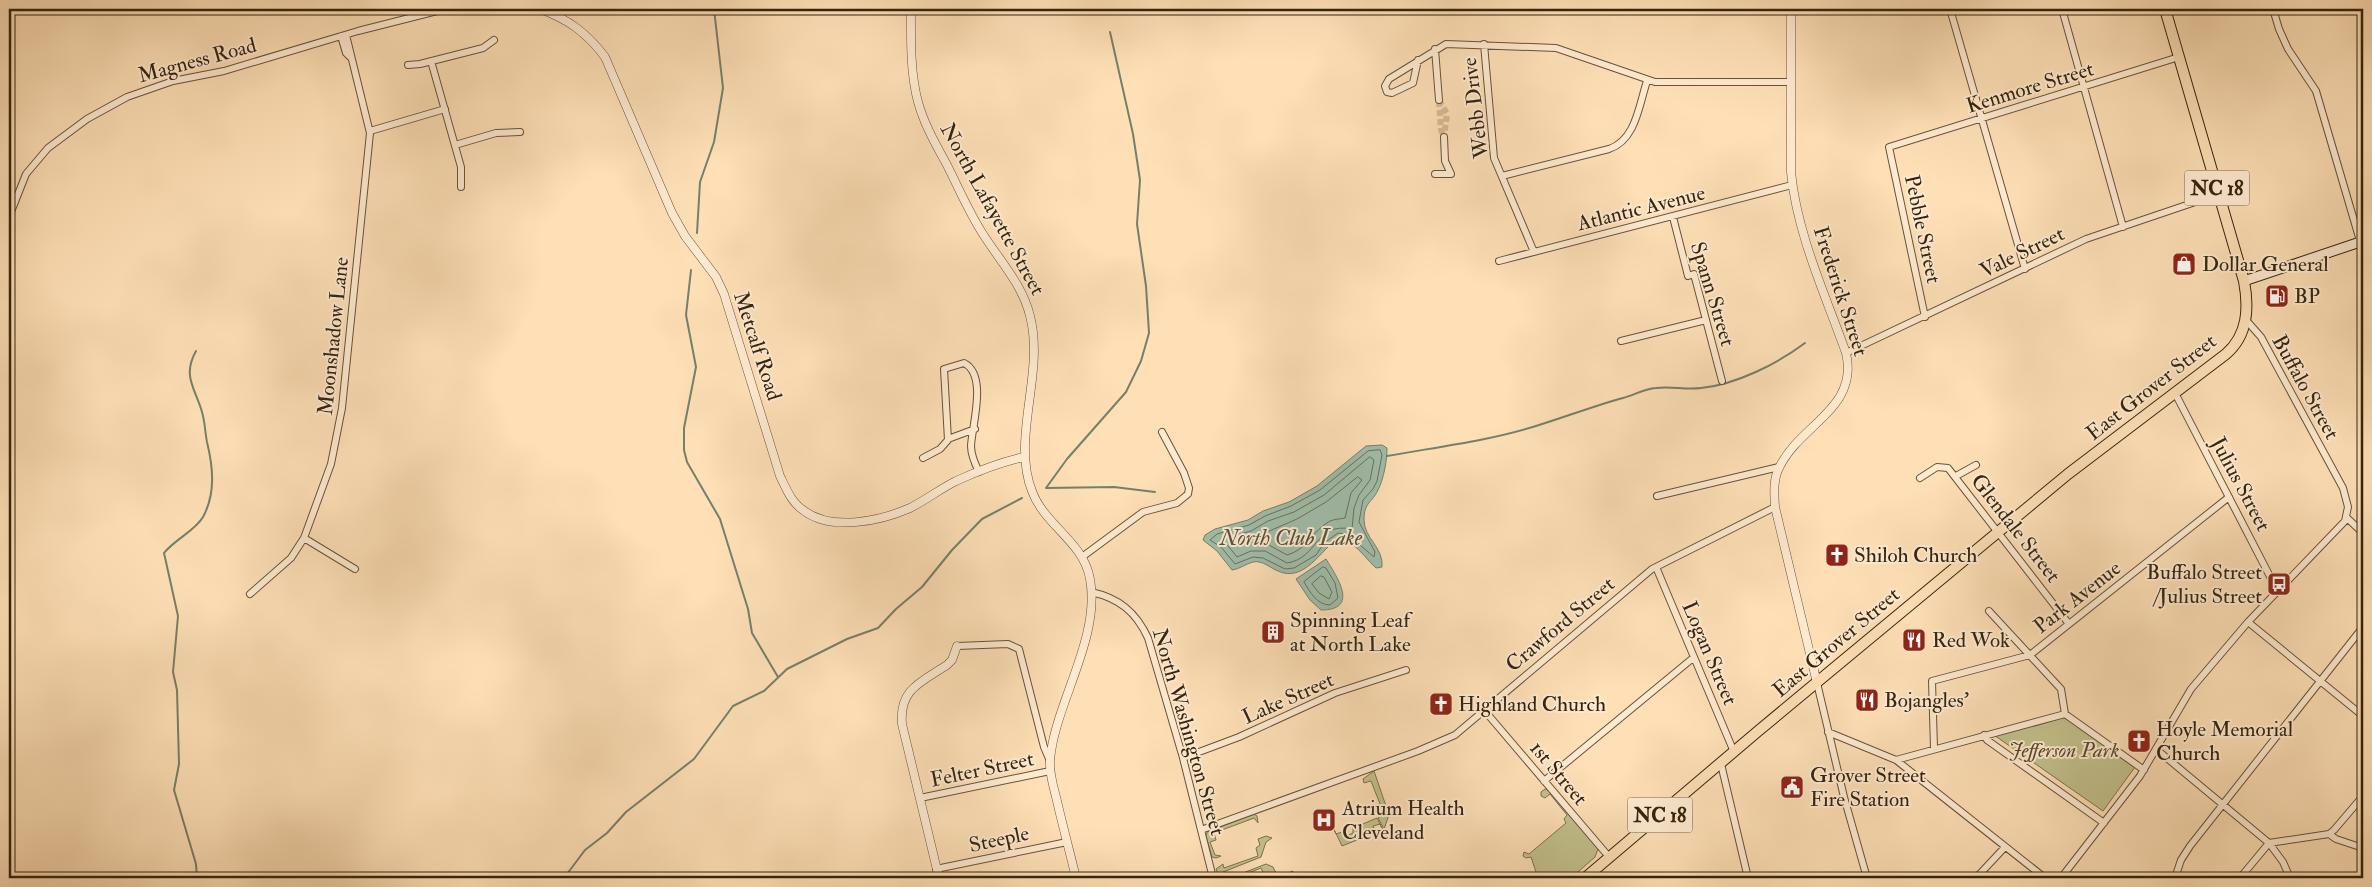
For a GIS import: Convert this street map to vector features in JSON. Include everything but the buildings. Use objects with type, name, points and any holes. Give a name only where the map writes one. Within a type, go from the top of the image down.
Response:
[{"type":"main road","name":"NC 18","points":[[2165,9],[2244,281],[2247,300],[2246,320]]},
{"type":"main road","points":[[2244,281],[2362,245]]},
{"type":"main road","name":"East Grover Street","points":[[1585,878],[2068,474],[2231,350],[2240,338],[2246,320]]},
{"type":"street","name":"Magness Road","points":[[9,218],[20,185],[36,161],[68,132],[116,102],[142,90],[173,80],[224,71],[343,36],[445,9]]},
{"type":"street","name":"Metcalf Road","points":[[540,9],[572,23],[594,43],[605,57],[679,227],[716,277],[780,476],[795,502],[810,514],[836,521],[859,522],[885,517],[910,508],[941,489],[979,472],[1024,457]]},
{"type":"street","name":"North Lafayette Street","points":[[910,9],[913,79],[924,120],[981,231],[1021,292],[1030,316],[1034,363],[1024,457],[1028,480],[1036,500],[1082,557],[1089,573],[1091,592],[1085,641],[1057,730],[1050,761],[1050,771],[1076,878]]},
{"type":"street","name":"Frederick Street","points":[[1792,9],[1792,185],[1799,220],[1846,353],[1848,374],[1842,395],[1796,442],[1779,467],[1775,480],[1774,507],[1828,732],[1867,878]]},
{"type":"street","points":[[1950,9],[2024,269]]},
{"type":"street","points":[[2062,9],[2123,227]]},
{"type":"street","points":[[2273,9],[2288,49],[2316,91],[2362,245]]},
{"type":"street","name":"Moonshadow Lane","points":[[250,594],[291,558],[304,538],[331,464],[342,408],[370,131],[350,57],[346,53],[343,36]]},
{"type":"street","points":[[408,65],[482,48],[494,40]]},
{"type":"street","points":[[1414,62],[1413,83],[1389,93],[1385,86],[1387,80],[1414,62],[1435,49],[1446,44],[1556,48],[1646,81],[1668,84],[1791,82]]},
{"type":"street","name":"Webb Drive","points":[[1484,44],[1492,149],[1534,252]]},
{"type":"street","points":[[1435,49],[1439,100]]},
{"type":"street","name":"Kenmore Street","points":[[1889,147],[2179,57]]},
{"type":"street","points":[[431,61],[461,167],[460,187]]},
{"type":"street","points":[[1502,176],[1609,149],[1623,142],[1630,132],[1646,81]]},
{"type":"street","points":[[370,131],[445,109]]},
{"type":"street","points":[[455,144],[496,133],[520,132]]},
{"type":"street","points":[[1444,137],[1445,161]]},
{"type":"street","name":"Pebble Street","points":[[1889,147],[1926,317]]},
{"type":"street","name":"Atlantic Avenue","points":[[1499,261],[1792,185]]},
{"type":"street","name":"Vale Street","points":[[1846,353],[1926,317],[2086,239],[2219,194]]},
{"type":"street","name":"Spann Street","points":[[1673,217],[1688,276],[1694,274],[1722,381]]},
{"type":"street","points":[[1621,341],[1706,320]]},
{"type":"street","name":"Buffalo Street","points":[[2246,320],[2261,337],[2343,488],[2348,507],[2346,517]]},
{"type":"street","points":[[948,439],[944,371],[947,367],[964,363],[973,372],[976,386],[975,429],[972,450],[979,472]]},
{"type":"street","name":"Julius Street","points":[[2175,393],[2277,590]]},
{"type":"street","points":[[922,458],[940,449],[948,439],[975,429]]},
{"type":"street","points":[[1082,557],[1143,512],[1177,503],[1188,494],[1190,488],[1184,473],[1162,432]]},
{"type":"street","name":"Glendale Street","points":[[1956,476],[1976,464]]},
{"type":"street","name":"Glendale Street","points":[[1920,478],[1941,466],[1948,468],[2069,624]]},
{"type":"street","points":[[1657,496],[1779,467]]},
{"type":"street","name":"Park Avenue","points":[[1934,748],[1932,681],[2030,655],[2229,497]]},
{"type":"street","name":"Crawford Street","points":[[1201,830],[1444,741],[1462,730],[1656,567],[1774,507]]},
{"type":"street","points":[[2061,878],[2144,770],[2191,690],[2248,622],[2345,521],[2346,517],[2363,533]]},
{"type":"street","points":[[304,538],[355,569]]},
{"type":"street","name":"Logan Street","points":[[1656,567],[1734,752]]},
{"type":"street","name":"North Washington Street","points":[[1091,592],[1115,599],[1132,613],[1141,624],[1153,656],[1183,758],[1213,878]]},
{"type":"street","points":[[1989,611],[2061,689],[2064,714],[2144,770]]},
{"type":"street","points":[[2248,622],[2363,716]]},
{"type":"street","points":[[2175,878],[2185,853],[2363,627]]},
{"type":"street","points":[[939,878],[902,724],[902,702],[913,688],[952,660],[957,646],[1008,644],[1019,649],[1044,746],[1050,761]]},
{"type":"street","points":[[1544,781],[1693,658]]},
{"type":"street","name":"Lake Street","points":[[1183,758],[1239,737],[1335,693],[1406,670]]},
{"type":"street","name":"1st Street","points":[[1484,710],[1610,858]]},
{"type":"street","points":[[1896,760],[1934,748],[2064,714]]},
{"type":"street","points":[[1828,732],[1896,760],[2045,878]]},
{"type":"street","points":[[1984,735],[1988,740],[2104,823]]},
{"type":"street","points":[[2156,749],[2269,843],[2283,862],[2290,878]]},
{"type":"street","points":[[1721,764],[1748,878]]},
{"type":"street","name":"Felter Street","points":[[920,798],[1050,771]]},
{"type":"street","points":[[2240,878],[2269,843],[2329,834],[2363,796]]},
{"type":"street","points":[[2329,834],[2336,839],[2363,848]]},
{"type":"street","name":"Steeple","points":[[936,869],[1067,842]]},
{"type":"street","points":[[1976,878],[2005,847]]},
{"type":"green space","name":"Jefferson Park","points":[[2063,715],[2135,767],[2103,811],[1991,733]]},
{"type":"green space","points":[[1374,771],[1386,806],[1390,806],[1391,809],[1384,829],[1378,818],[1384,814],[1371,781],[1364,783],[1363,779]]},
{"type":"green space","points":[[1545,789],[1549,790],[1598,849],[1595,857],[1571,878],[1566,872],[1563,874],[1567,878],[1538,878],[1531,857],[1526,858],[1523,856],[1524,852],[1529,854],[1566,823],[1564,819],[1567,815],[1550,794],[1545,798],[1541,796],[1541,792]]},
{"type":"green space","points":[[1254,814],[1257,816],[1258,823],[1254,818],[1214,833],[1216,840],[1210,842],[1215,855],[1221,856],[1212,857],[1206,836],[1207,832]]},
{"type":"green space","points":[[1377,818],[1380,824],[1373,826],[1374,828],[1364,830],[1360,834],[1362,838],[1342,846],[1336,834],[1342,832],[1344,837],[1353,833],[1353,828]]},
{"type":"green space","points":[[1266,836],[1272,838],[1266,842],[1261,857],[1218,874],[1216,869],[1223,864],[1224,868],[1258,856],[1256,848],[1260,845],[1258,839]]},
{"type":"green space","points":[[1266,864],[1273,867],[1278,877],[1293,871],[1285,878],[1271,878],[1269,872],[1264,874],[1261,868],[1236,878],[1230,878]]},
{"type":"water","name":"North Club Lake","points":[[1382,445],[1387,448],[1386,463],[1378,490],[1365,510],[1364,520],[1367,532],[1380,554],[1382,567],[1376,568],[1354,545],[1338,538],[1311,564],[1296,573],[1287,574],[1257,562],[1232,570],[1217,551],[1203,540],[1205,535],[1215,529],[1248,520],[1263,511],[1289,502],[1317,486],[1366,446]]},
{"type":"water","name":"North Club Lake","points":[[1326,559],[1340,583],[1343,599],[1340,605],[1333,609],[1321,610],[1310,600],[1296,579]]},
{"type":"waterway","points":[[697,233],[700,182],[714,142],[723,88],[714,9]]},
{"type":"waterway","points":[[1110,32],[1133,134],[1140,180],[1137,224],[1146,286],[1149,333],[1141,361],[1126,392],[1067,459],[1046,488],[1114,487],[1155,492]]},
{"type":"waterway","points":[[691,270],[686,315],[696,367],[684,428],[684,450],[687,462],[720,519],[748,609],[752,633],[778,677]]},
{"type":"waterway","points":[[1387,456],[1500,436],[1652,389],[1667,387],[1695,388],[1728,383],[1769,366],[1805,343]]},
{"type":"waterway","points":[[196,351],[192,360],[190,375],[204,420],[211,461],[212,489],[203,517],[164,553],[178,616],[173,672],[177,690],[179,764],[174,790],[196,864],[197,878]]},
{"type":"waterway","points":[[564,878],[585,850],[607,833],[626,812],[694,759],[733,706],[764,691],[787,669],[847,639],[878,628],[896,609],[922,587],[952,550],[982,519],[1022,498]]},
{"type":"tunnel","points":[[1439,100],[1447,114],[1444,137]]},
{"type":"tunnel","points":[[1439,101],[1441,130],[1444,137]]},
{"type":"place","name":"Dollar General","points":[[2184,264]]},
{"type":"place","name":"BP","points":[[2277,296]]},
{"type":"place","name":"Shiloh Church","points":[[1837,555]]},
{"type":"place","name":"Buffalo Street /Julius Street","points":[[2279,584]]},
{"type":"place","name":"Spinning Leaf at North Lake","points":[[1273,632]]},
{"type":"place","name":"Red Wok","points":[[1914,640]]},
{"type":"place","name":"Bojangles'","points":[[1867,700]]},
{"type":"place","name":"Highland Church","points":[[1441,704]]},
{"type":"place","name":"Hoyle Memorial Church","points":[[2139,741]]},
{"type":"place","name":"Grover Street Fire Station","points":[[1792,787]]},
{"type":"place","name":"Atrium Health Cleveland","points":[[1324,820]]}]
